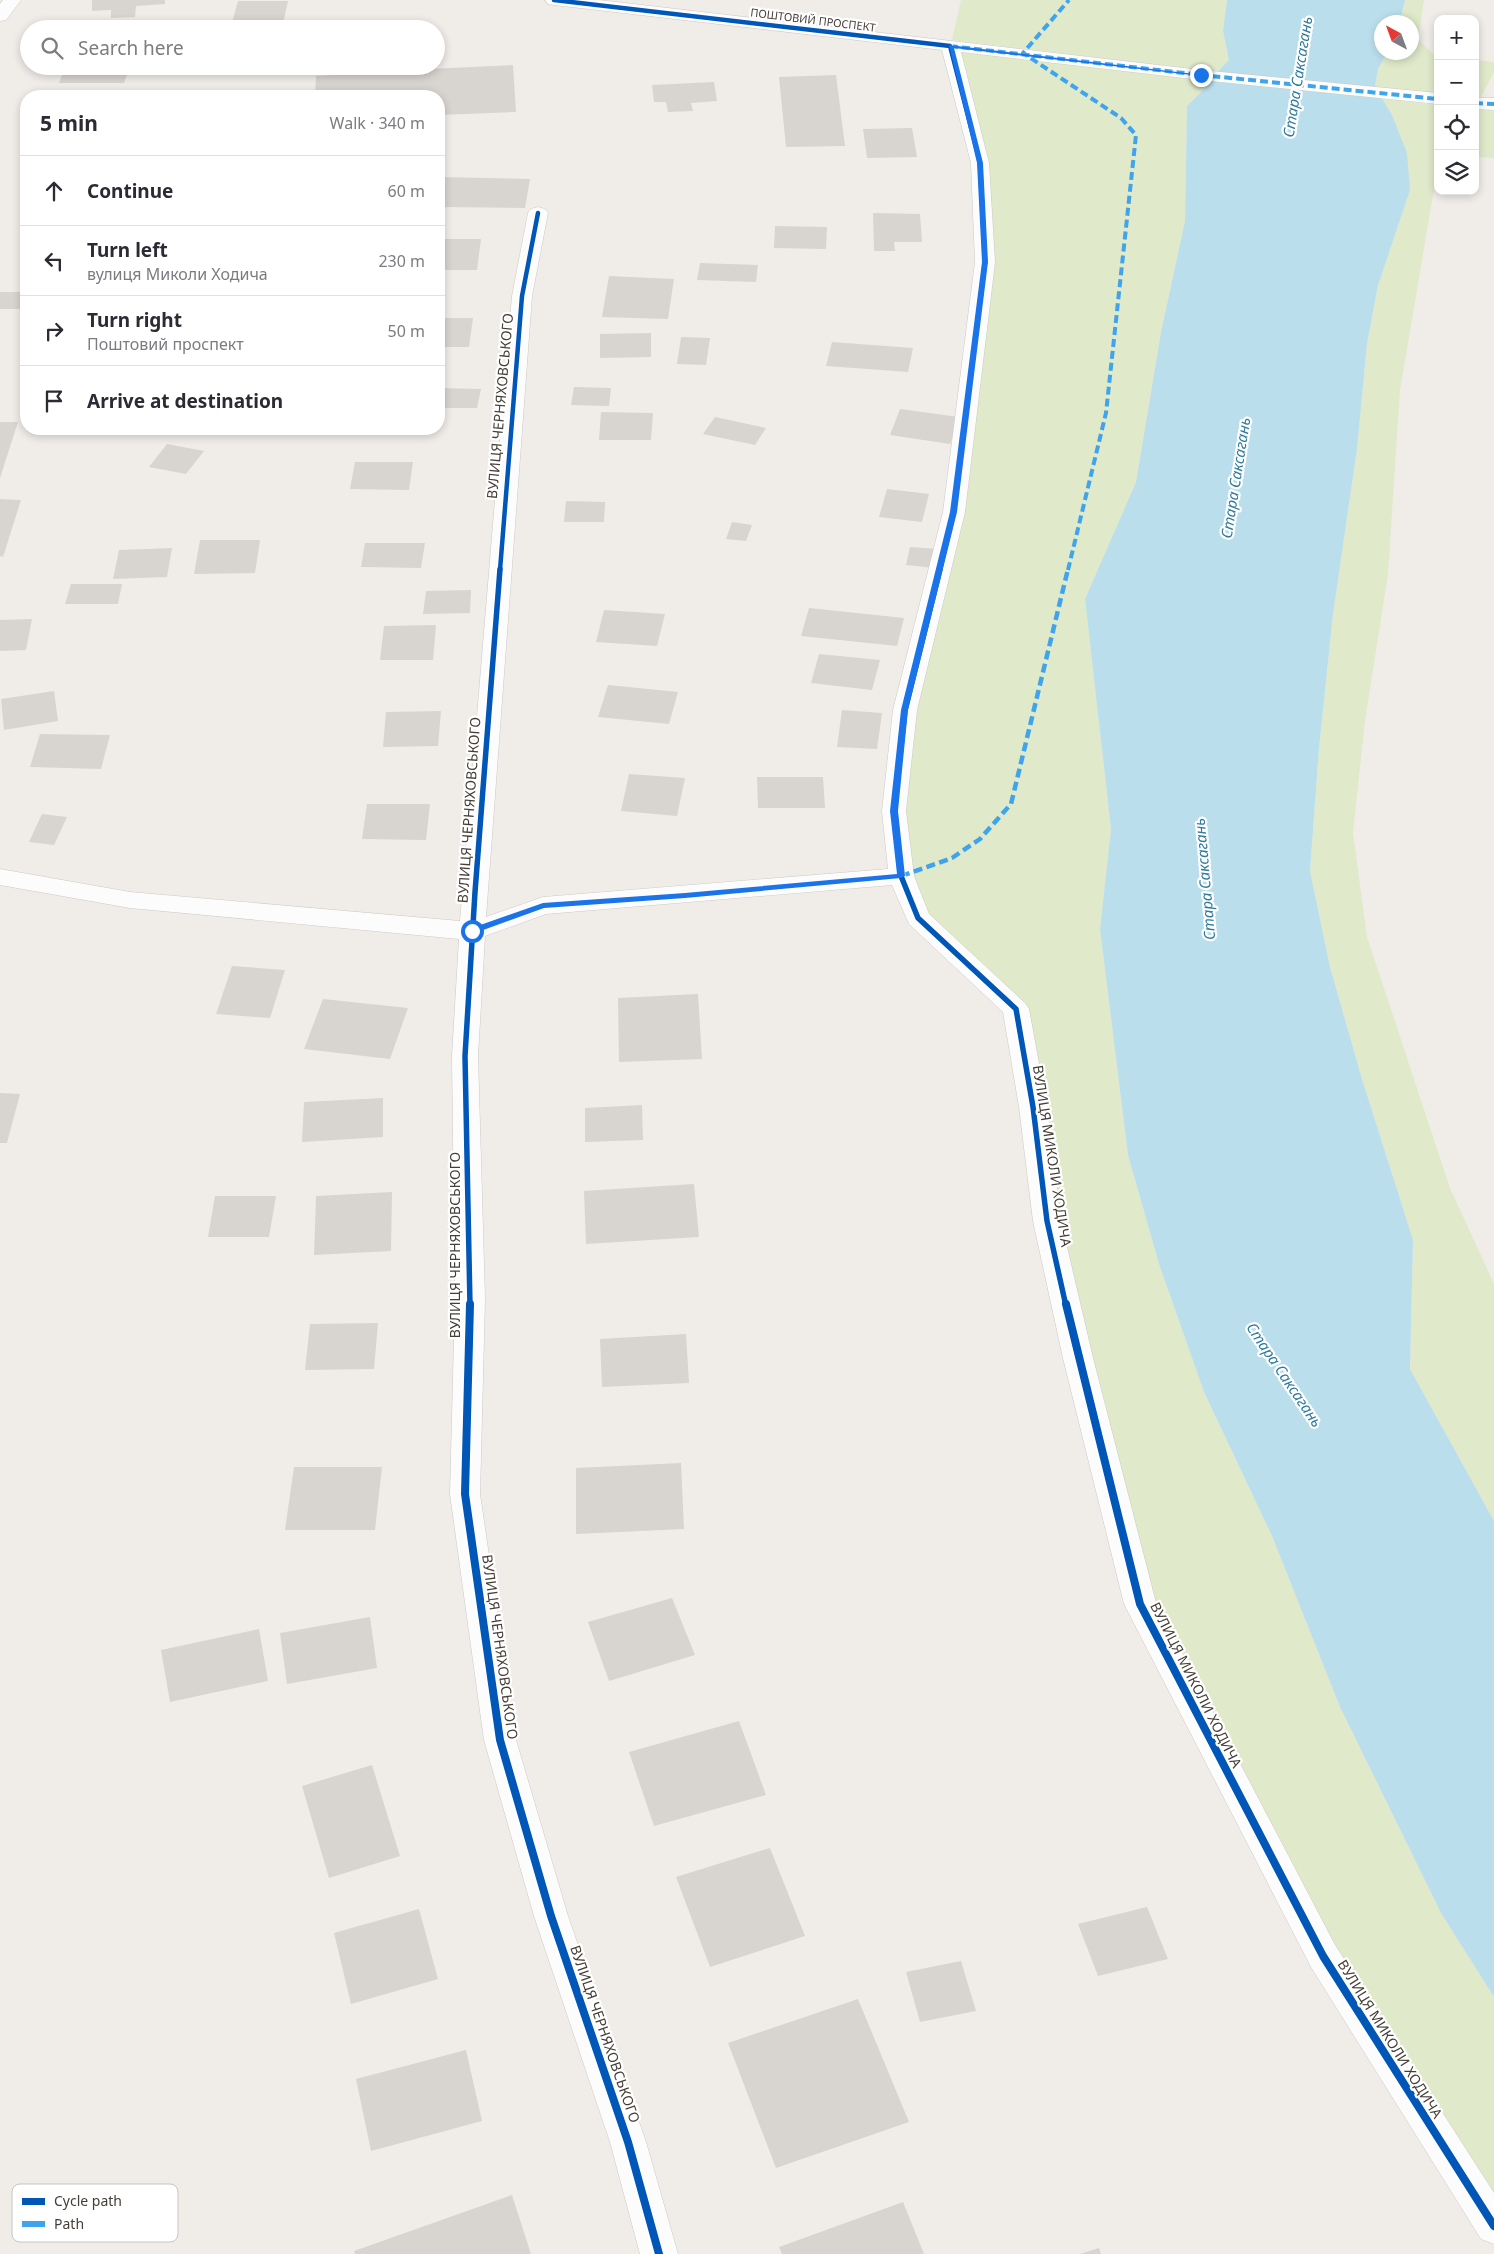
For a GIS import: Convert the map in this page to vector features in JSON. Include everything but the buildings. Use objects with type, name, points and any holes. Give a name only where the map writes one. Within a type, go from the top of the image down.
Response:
[{"type":"street","points":[[0,16],[12,0]]},
{"type":"street","name":"ПОШТОВИЙ ПРОСПЕКТ","points":[[554,0],[1201,75],[1434,99]]},
{"type":"street","name":"ВУЛИЦЯ МИКОЛИ ХОДИЧА","points":[[950,46],[980,163],[985,262],[954,512],[905,710],[894,811],[901,876],[918,918],[1016,1009],[1033,1107],[1046,1221],[1078,1358],[1140,1604],[1323,1956],[1494,2226]]},
{"type":"street","points":[[1479,102],[1494,104]]},
{"type":"street","name":"ВУЛИЦЯ ЧЕРНЯХОВСЬКОГО","points":[[538,213],[522,296],[472,931],[465,1056],[470,1299],[465,1494],[500,1740],[551,1916],[628,2142],[659,2254]]},
{"type":"street","points":[[0,877],[130,900],[472,931],[543,906],[901,876]]},
{"type":"green space","points":[[961,0],[1227,0],[1223,31],[1229,60],[1217,72],[952,40]]},
{"type":"green space","points":[[1405,0],[1424,0],[1419,32],[1419,15],[1402,15]]},
{"type":"green space","points":[[1419,40],[1434,55],[1434,93],[1375,87],[1378,69],[1383,60],[1419,60]]},
{"type":"green space","points":[[952,51],[1212,81],[1187,106],[1185,221],[1161,332],[1136,482],[1085,599],[1111,829],[1100,929],[1128,1155],[1159,1264],[1204,1392],[1272,1536],[1340,1707],[1441,1913],[1494,1997],[1494,2226],[1140,1604],[1016,1009],[918,918],[894,811],[954,512],[985,262],[980,163]]},
{"type":"green space","points":[[1479,60],[1494,62],[1494,72],[1481,97],[1479,97]]},
{"type":"green space","points":[[1381,99],[1434,105],[1434,190],[1400,390],[1388,574],[1365,721],[1353,833],[1367,937],[1450,1188],[1494,1284],[1494,1521],[1410,1369],[1413,1240],[1362,1079],[1330,967],[1310,871],[1319,748],[1333,614],[1357,449],[1367,344],[1378,285],[1392,115]]},
{"type":"green space","points":[[1479,109],[1494,111],[1494,158],[1479,157]]},
{"type":"water","name":"Стара Саксагань","points":[[1227,0],[1405,0],[1402,15],[1374,15],[1374,60],[1383,60],[1378,69],[1375,87],[1392,115],[1407,153],[1410,190],[1378,285],[1367,344],[1357,449],[1333,614],[1319,748],[1310,871],[1330,967],[1362,1079],[1413,1240],[1410,1369],[1494,1521],[1494,1997],[1441,1913],[1340,1707],[1272,1536],[1204,1392],[1159,1264],[1128,1155],[1100,929],[1111,829],[1085,599],[1136,482],[1161,332],[1185,221],[1187,106],[1212,81],[1217,72],[1229,60],[1223,31]]},
{"type":"marked path","points":[[901,876],[952,858],[980,839],[1011,804],[1106,413],[1136,135],[1121,118],[1023,53],[1069,0]]},
{"type":"marked path","points":[[950,46],[1201,75],[1434,99]]},
{"type":"marked path","points":[[1479,103],[1494,104]]},
{"type":"cycle path","points":[[554,0],[950,46],[980,163],[985,262],[954,512],[905,710],[894,811],[901,876],[918,918],[1016,1009],[1033,1107],[1047,1221],[1078,1358],[1140,1604],[1323,1956],[1494,2226]]},
{"type":"cycle path","points":[[538,213],[522,296],[475,892],[465,1056],[470,1299],[465,1494],[500,1740],[551,1916],[628,2142],[659,2254]]},
{"type":"route","points":[[472,931],[543,906],[685,896],[901,876],[894,811],[905,710],[954,512],[985,262],[980,163],[950,46],[1201,75]]}]
